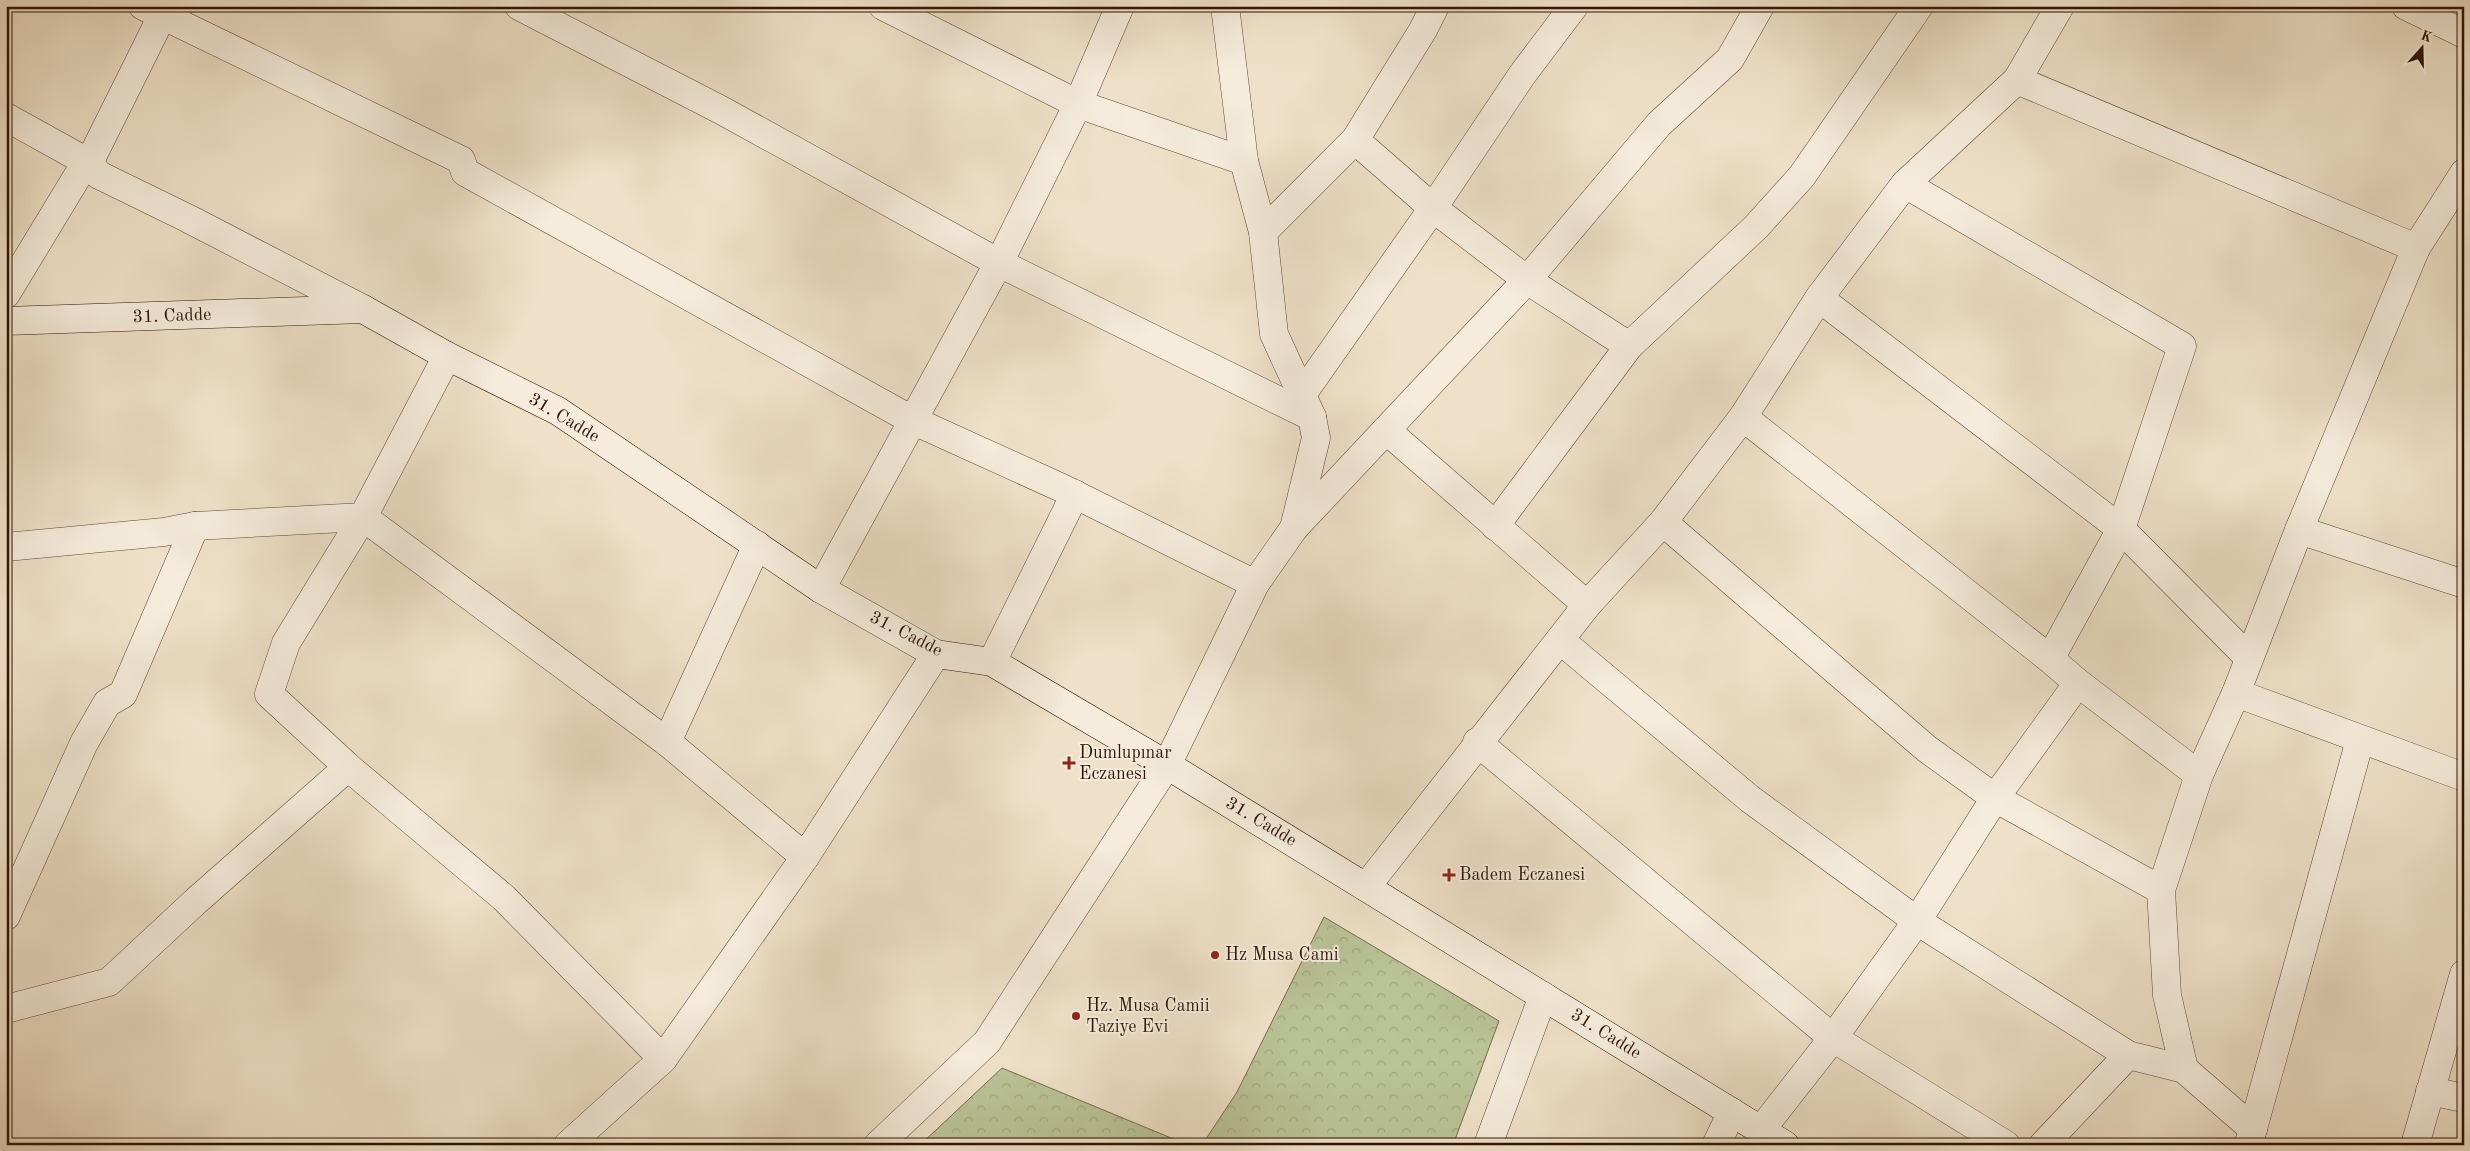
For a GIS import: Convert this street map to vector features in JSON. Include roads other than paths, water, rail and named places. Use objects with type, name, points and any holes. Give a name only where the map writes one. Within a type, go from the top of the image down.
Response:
[{"type":"street","points":[[519,6],[721,110],[999,263],[1306,406]]},
{"type":"street","points":[[883,6],[1078,104],[1244,161]]},
{"type":"street","points":[[821,589],[999,263],[1078,104],[1120,6]]},
{"type":"street","points":[[1263,232],[1355,140],[1423,30],[1435,6]]},
{"type":"street","points":[[1306,406],[1522,75],[1574,6]]},
{"type":"street","points":[[878,1145],[987,1042],[1167,765],[1255,584],[1294,528],[1527,280],[1659,124],[1730,59],[1760,6]]},
{"type":"street","points":[[1495,526],[1629,346],[1756,227],[1802,176],[1919,6]]},
{"type":"street","points":[[1366,887],[1587,605],[1663,522],[1743,417],[1819,298],[1905,184],[2017,80],[2060,6]]},
{"type":"street","points":[[2406,6],[2464,34]]},
{"type":"street","points":[[1231,9],[1244,161],[1263,232],[1274,334],[1306,406],[1316,438],[1294,528]]},
{"type":"street","points":[[6,294],[80,172],[89,163],[157,10],[461,160],[465,172],[912,420],[1074,494],[1255,584]]},
{"type":"street","points":[[2017,80],[2416,248]]},
{"type":"street","points":[[6,117],[89,163],[99,175],[363,309]]},
{"type":"street","points":[[1355,140],[1434,208],[1527,280],[1629,346]]},
{"type":"street","points":[[2184,1069],[2167,995],[2161,890],[2199,775],[2236,693],[2299,530],[2416,248],[2464,173]]},
{"type":"street","points":[[1905,184],[2182,346],[2121,529],[2050,659]]},
{"type":"street","points":[[1819,298],[2121,529],[2249,658]]},
{"type":"street","name":"31. Cadde","points":[[6,321],[363,309],[447,356],[558,411],[821,589],[936,654],[992,662],[1167,765],[1785,1145]]},
{"type":"street","points":[[447,356],[363,517],[286,643],[269,694],[348,767],[504,898],[663,1059]]},
{"type":"street","points":[[1743,417],[2078,683],[2199,775]]},
{"type":"street","points":[[1386,430],[1587,605]]},
{"type":"street","points":[[992,662],[1074,494]]},
{"type":"street","points":[[6,547],[164,532],[195,526],[363,517],[667,742],[806,857]]},
{"type":"street","points":[[1663,522],[1926,749],[1995,798],[2161,890]]},
{"type":"street","points":[[6,916],[84,743],[107,703],[123,694],[195,526]]},
{"type":"street","points":[[2299,530],[2464,584]]},
{"type":"street","points":[[667,742],[757,545]]},
{"type":"street","points":[[1560,640],[1750,800],[1917,921],[2128,1055],[2184,1069],[2251,1137]]},
{"type":"street","points":[[568,1145],[663,1059],[806,857],[936,654]]},
{"type":"street","points":[[1761,1130],[1833,1038],[1917,921],[1995,798],[2078,683]]},
{"type":"street","points":[[2236,693],[2464,778]]},
{"type":"street","points":[[2251,1137],[2360,740]]},
{"type":"street","points":[[1478,742],[1833,1038],[2006,1145]]},
{"type":"street","points":[[6,1009],[109,982],[196,901],[348,767]]},
{"type":"street","points":[[2415,1145],[2464,974]]},
{"type":"street","points":[[1488,1145],[1543,996]]},
{"type":"street","points":[[2043,1145],[2128,1055]]},
{"type":"street","points":[[2430,1091],[2464,1098]]},
{"type":"street","points":[[1716,1145],[1732,1112]]},
{"type":"place","name":"Dumlupınar Eczanesi","points":[[1069,763]]},
{"type":"place","name":"Badem Eczanesi","points":[[1449,875]]},
{"type":"place","name":"Hz Musa Cami","points":[[1215,955]]},
{"type":"place","name":"Hz. Musa Camii Taziye Evi","points":[[1076,1016]]}]
